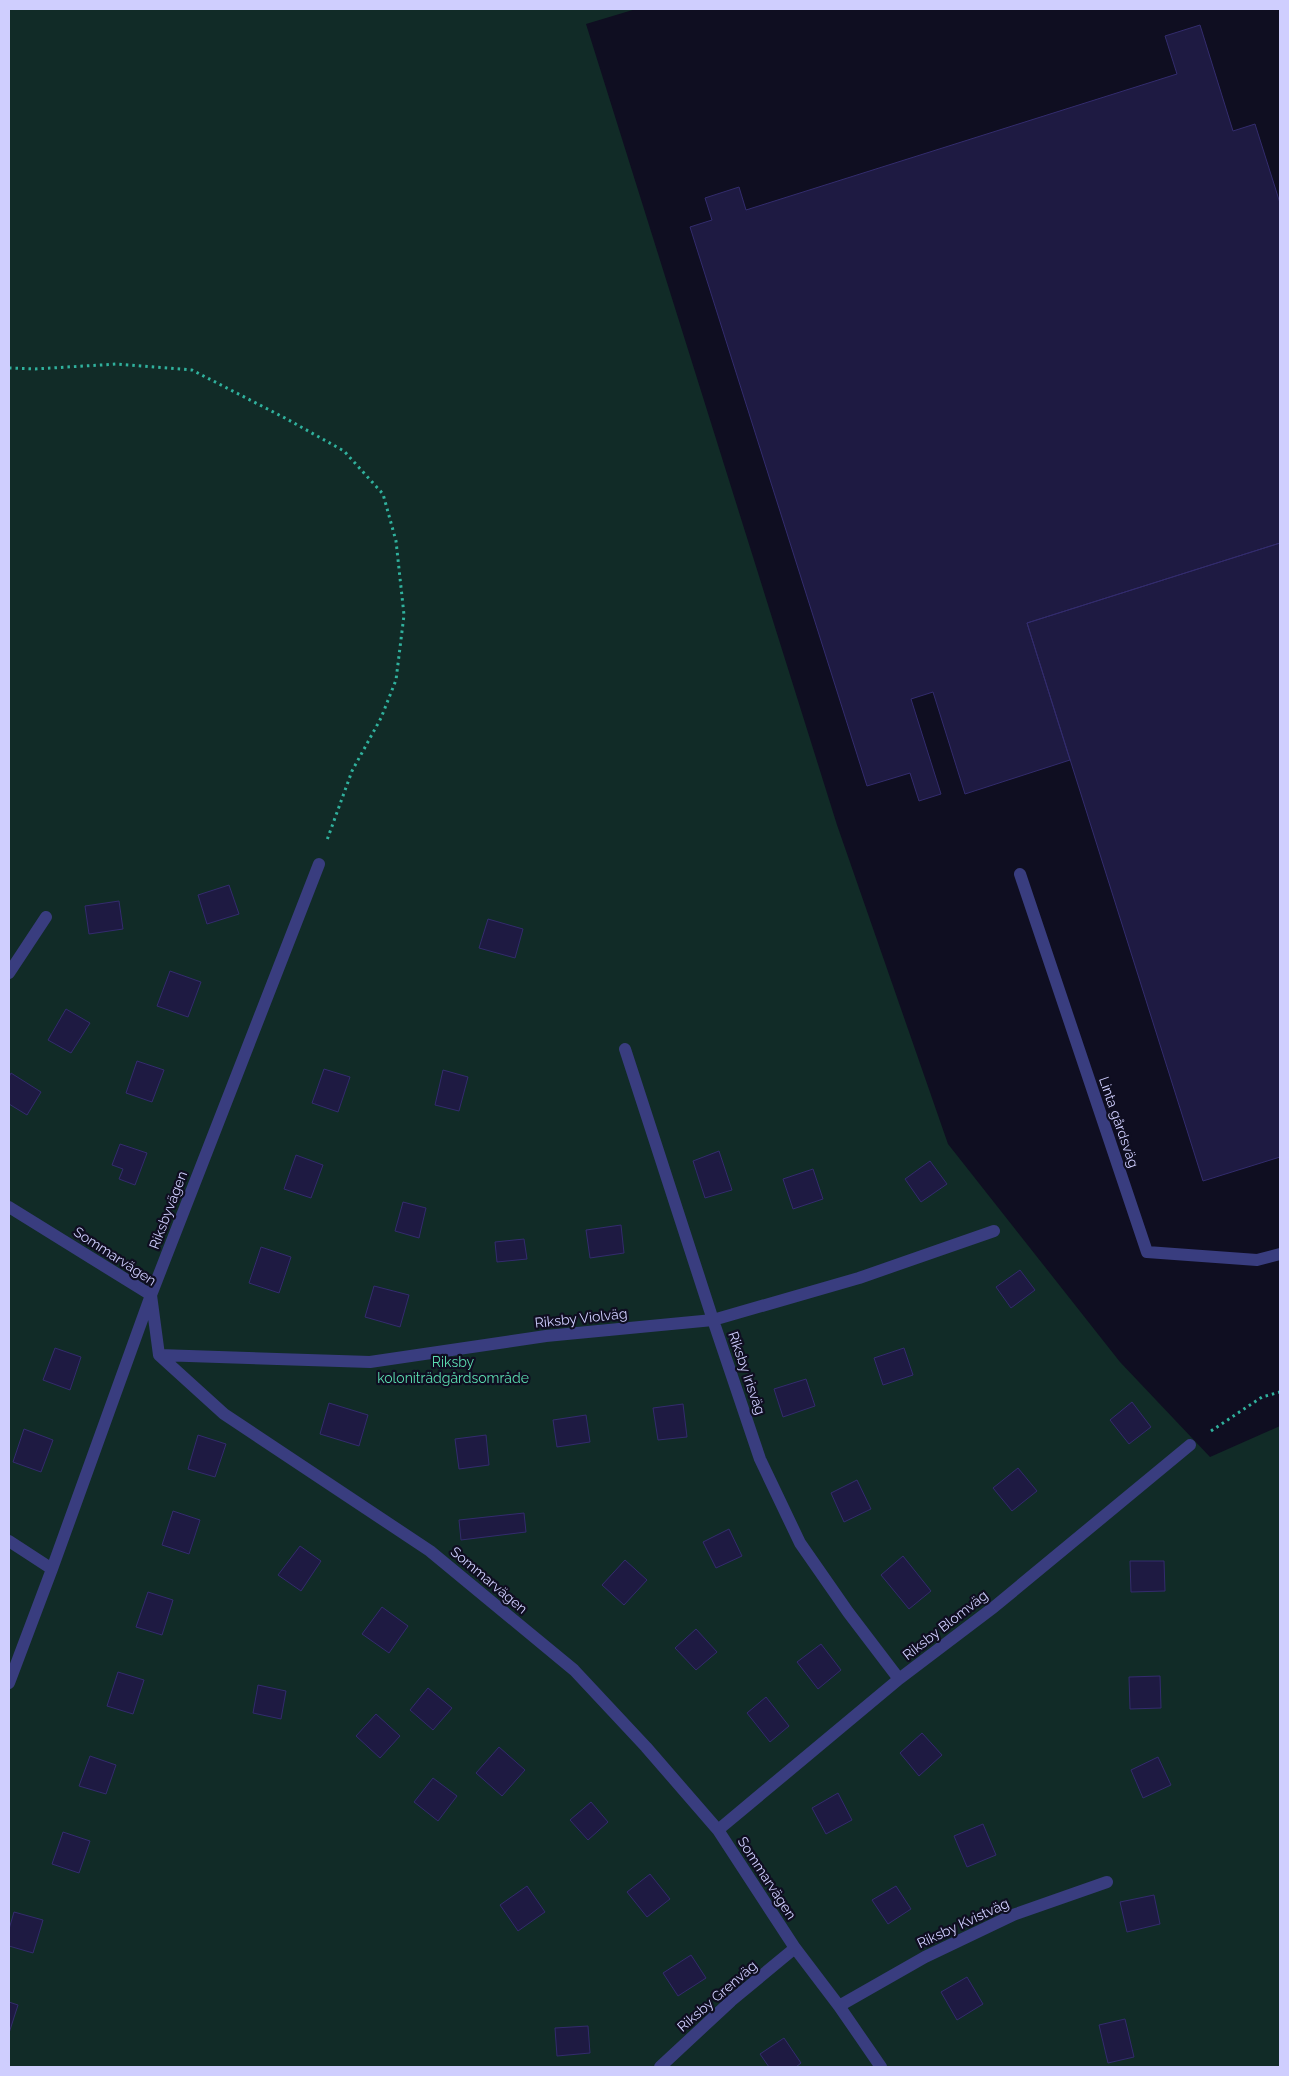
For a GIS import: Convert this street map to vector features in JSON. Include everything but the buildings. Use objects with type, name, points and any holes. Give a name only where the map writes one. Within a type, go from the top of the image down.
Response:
[{"type":"street","name":"Riksbyvägen","points":[[9,1683],[52,1570],[151,1295],[318,864]]},
{"type":"street","name":"Linta gårdsväg","points":[[1020,874],[1147,1252],[1257,1260],[1280,1254]]},
{"type":"street","points":[[9,973],[46,917]]},
{"type":"street","name":"Riksby Irisväg","points":[[625,1049],[760,1459],[800,1543],[848,1612],[899,1679]]},
{"type":"street","name":"Sommarvägen","points":[[9,1207],[151,1295],[159,1355],[224,1414],[430,1551],[574,1670],[646,1747],[718,1830],[795,1948],[839,2006],[881,2067]]},
{"type":"street","name":"Riksby Violväg","points":[[159,1355],[370,1362],[546,1336],[713,1320],[859,1278],[994,1231]]},
{"type":"street","name":"Riksby Blomväg","points":[[718,1830],[899,1679],[994,1607],[1190,1445]]},
{"type":"street","points":[[9,1541],[52,1570]]},
{"type":"street","name":"Riksby Kvistväg","points":[[839,2006],[924,1957],[1013,1915],[1107,1882]]},
{"type":"street","name":"Riksby Grenväg","points":[[660,2067],[732,2001],[795,1948]]},
{"type":"path","points":[[9,368],[35,369],[117,364],[192,370],[344,451],[383,494],[396,541],[404,615],[396,680],[381,718],[352,771],[318,864]]},
{"type":"path","points":[[1190,1445],[1262,1398],[1280,1392]]},
{"type":"green space","name":"Riksby koloniträdgårdsområde","points":[[9,9],[636,9],[586,24],[837,825],[948,1144],[1120,1362],[1210,1457],[1280,1426],[1280,2067],[9,2067]]}]
